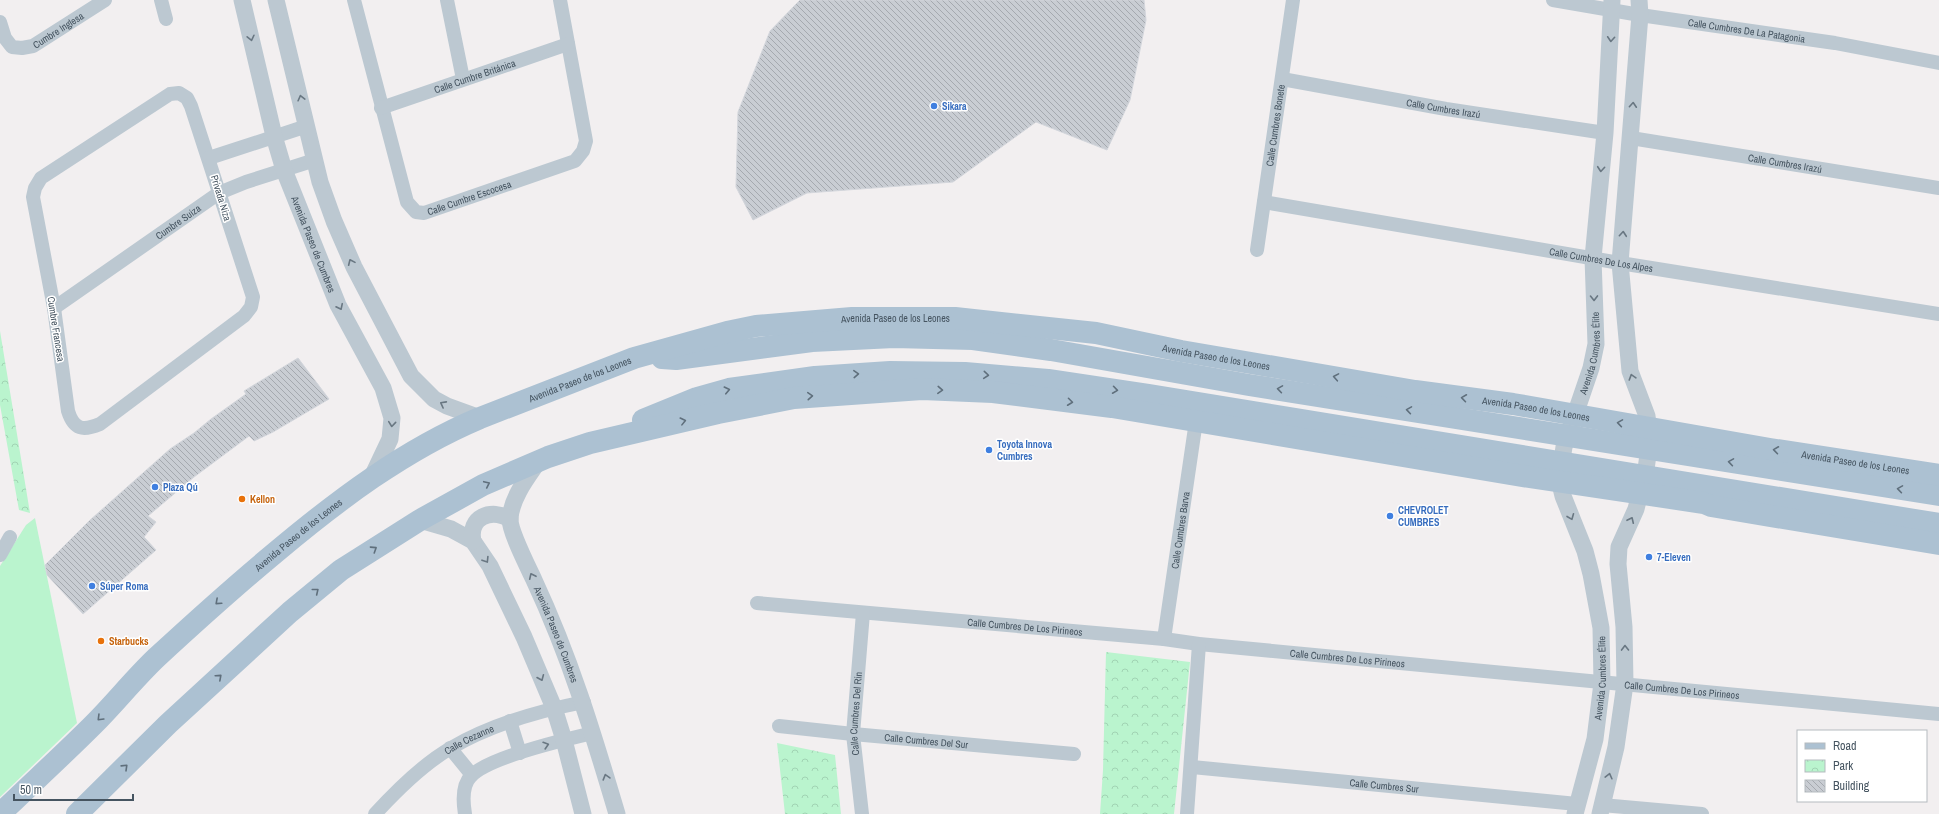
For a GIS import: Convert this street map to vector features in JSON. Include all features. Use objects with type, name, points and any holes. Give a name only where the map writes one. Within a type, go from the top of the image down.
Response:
[{"type":"main road","name":"Avenida Paseo de los Leones","points":[[8,810],[181,635],[247,576],[315,519],[372,477],[456,428],[480,418],[641,357],[682,344],[756,326],[852,318],[955,318],[1096,333],[1181,351],[1415,391],[1513,404],[1574,416],[1650,427],[1727,442],[1939,475]]},
{"type":"main road","points":[[641,357],[676,359],[812,341],[894,337],[973,339],[1051,350],[1242,383],[1939,496]]},
{"type":"main road","points":[[77,814],[168,724],[290,612],[341,570],[420,520],[483,485],[538,462],[590,443],[677,406],[729,389],[815,377],[890,372],[965,373],[1048,380],[1387,433],[1939,524]]},
{"type":"main road","points":[[590,443],[718,413],[794,398],[922,389],[993,392],[1112,407],[1490,471],[1559,480],[1704,503],[1711,506],[1939,544]]},
{"type":"main road","points":[[1490,471],[1503,468],[1511,462],[1517,452],[1522,420],[1513,404]]},
{"type":"main road","points":[[1704,503],[1698,490],[1704,464],[1709,452],[1717,445],[1727,442]]},
{"type":"street","name":"Cumbre Inglesa","points":[[0,22],[5,38],[12,47],[22,48],[33,46],[105,0]]},
{"type":"street","points":[[162,0],[166,19]]},
{"type":"street","name":"Avenida Paseo de Cumbres","points":[[242,0],[274,136],[284,170],[338,305],[383,388],[392,418],[390,439],[372,477]]},
{"type":"street","points":[[276,0],[320,182],[334,221],[354,267],[411,376],[434,399],[447,406],[480,418]]},
{"type":"street","name":"Calle Cumbre Escocesa","points":[[354,0],[381,108],[407,202],[416,212],[424,213],[575,161],[583,152],[586,141],[560,0]]},
{"type":"street","points":[[447,0],[463,80]]},
{"type":"street","name":"Calle Cumbres Bonete","points":[[1257,250],[1293,0]]},
{"type":"street","name":"Calle Cumbres De La Patagonia","points":[[1553,0],[1639,8],[1939,63]]},
{"type":"street","name":"Avenida Cumbres Élite","points":[[1576,809],[1595,740],[1602,683],[1601,628],[1585,551],[1563,496],[1559,480],[1564,447],[1591,368],[1596,344],[1593,258],[1604,134],[1612,5]]},
{"type":"street","points":[[1639,8],[1631,138],[1620,263],[1630,371],[1650,427],[1650,440],[1646,469],[1636,509],[1619,547],[1618,564],[1624,627],[1625,684],[1616,747],[1601,809],[1702,814]]},
{"type":"street","name":"Calle Cumbre Británica","points":[[381,108],[568,44]]},
{"type":"street","name":"Calle Cumbres Irazú","points":[[1282,79],[1446,109],[1604,134]]},
{"type":"street","name":"Privada Niza","points":[[179,93],[187,98],[191,106],[209,158],[253,297],[252,307]]},
{"type":"street","name":"Cumbre Francesa","points":[[179,93],[170,94],[41,178],[35,188],[33,197],[54,308],[71,420],[78,427],[88,429],[100,424],[244,316],[252,307]]},
{"type":"street","points":[[209,158],[307,126]]},
{"type":"street","name":"Calle Cumbres Irazú","points":[[1631,138],[1939,188]]},
{"type":"street","name":"Cumbre Suiza","points":[[54,308],[219,193],[315,160]]},
{"type":"street","name":"Calle Cumbres De Los Alpes","points":[[1264,202],[1620,263],[1939,314]]},
{"type":"street","name":"Calle Cumbres Barva","points":[[1164,639],[1196,421]]},
{"type":"street","points":[[538,462],[519,490],[510,519],[500,514],[492,513],[485,516],[474,525],[471,532],[474,541],[497,580],[524,637],[554,708],[564,740],[583,814]]},
{"type":"street","name":"Avenida Paseo de Cumbres","points":[[510,519],[518,544],[553,621],[584,702],[617,814]]},
{"type":"street","points":[[420,520],[451,529],[474,541]]},
{"type":"street","points":[[0,556],[10,537]]},
{"type":"street","name":"Calle Cumbres De Los Pirineos","points":[[757,603],[1164,639],[1199,644],[1602,683],[1939,714]]},
{"type":"street","name":"Calle Cumbres Del Rin","points":[[862,814],[853,734],[863,613]]},
{"type":"street","points":[[1187,814],[1192,767],[1199,644]]},
{"type":"street","name":"Calle Cezanne","points":[[375,814],[423,769],[450,748],[480,732],[510,721],[554,708],[584,702]]},
{"type":"street","points":[[510,721],[520,753]]},
{"type":"street","name":"Calle Cumbres Del Sur","points":[[779,726],[1074,754]]},
{"type":"street","points":[[465,814],[465,786],[472,775],[491,763],[564,740],[594,733]]},
{"type":"street","points":[[450,748],[472,775]]},
{"type":"street","name":"Calle Cumbres Sur","points":[[1192,767],[1576,809]]},
{"type":"green space","points":[[0,331],[30,513],[19,510],[0,405]]},
{"type":"green space","points":[[35,518],[77,723],[0,797],[0,566],[26,525]]},
{"type":"green space","points":[[1106,652],[1190,662],[1174,814],[1100,814],[1103,770]]},
{"type":"green space","points":[[777,743],[835,755],[841,814],[785,814]]},
{"type":"building","name":"Sikara","points":[[800,0],[1144,0],[1146,20],[1130,100],[1107,150],[1036,122],[953,182],[807,193],[753,220],[736,187],[738,112],[770,31]]},
{"type":"building","name":"Plaza Qú","points":[[298,358],[329,399],[273,432],[254,441],[249,436],[194,477],[148,516],[156,522],[144,537],[156,550],[83,614],[47,575],[45,565],[89,521],[170,449],[246,394],[244,391]]},
{"type":"place","name":"Sikara","points":[[934,106]]},
{"type":"place","name":"Toyota Innova Cumbres","points":[[989,450]]},
{"type":"place","name":"Plaza Qú","points":[[155,487]]},
{"type":"place","name":"Kellon","points":[[242,499]]},
{"type":"place","name":"CHEVROLET CUMBRES","points":[[1390,516]]},
{"type":"place","name":"7-Eleven","points":[[1649,557]]},
{"type":"place","name":"Súper Roma","points":[[92,586]]},
{"type":"place","name":"Starbucks","points":[[101,641]]}]
